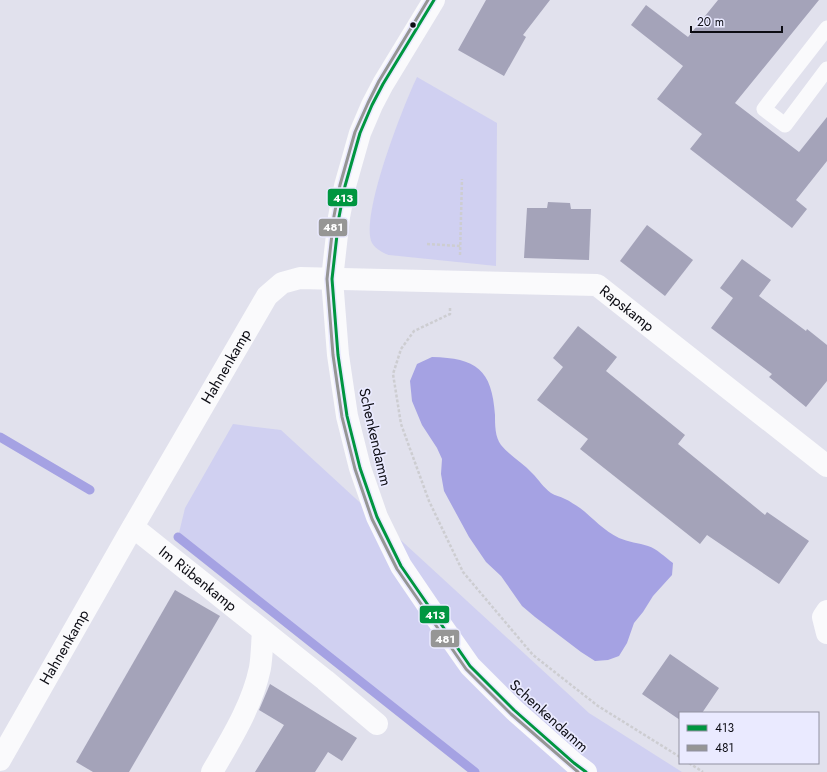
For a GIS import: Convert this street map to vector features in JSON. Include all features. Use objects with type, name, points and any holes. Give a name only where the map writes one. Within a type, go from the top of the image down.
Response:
[{"type":"street","points":[[332,279],[339,217],[349,167],[360,133],[383,84],[434,0]]},
{"type":"street","name":"Hahnenkamp","points":[[0,760],[132,527],[267,296],[282,283],[300,278],[332,279]]},
{"type":"street","name":"Rapskamp","points":[[332,279],[597,285],[827,466]]},
{"type":"street","name":"Schenkendamm","points":[[332,279],[338,354],[347,416],[360,468],[377,517],[401,566],[470,666],[514,710],[574,764],[586,772]]},
{"type":"street","name":"Im Rübenkamp","points":[[132,527],[325,680],[377,724]]},
{"type":"street","points":[[827,611],[823,617],[827,633]]},
{"type":"street","points":[[212,772],[244,713],[253,692],[260,668],[263,631]]},
{"type":"lane","points":[[827,28],[764,109],[785,125],[827,69]]},
{"type":"path","points":[[462,178],[460,246],[450,314],[414,331],[402,349],[393,374],[401,424],[429,501],[463,572],[534,655],[598,706],[679,756]]},
{"type":"path","points":[[427,244],[460,246]]},
{"type":"path","points":[[691,764],[703,772]]},
{"type":"shaded area","points":[[417,77],[497,123],[496,266],[389,255],[384,253],[372,243],[370,230],[377,186],[394,135]]},
{"type":"shaded area","points":[[432,357],[460,360],[479,369],[490,387],[499,442],[508,453],[528,469],[548,491],[580,508],[603,528],[614,535],[622,539],[651,547],[673,563],[672,575],[653,596],[634,623],[627,643],[619,656],[608,660],[595,661],[535,617],[522,606],[501,576],[486,562],[469,537],[444,491],[441,474],[442,459],[437,448],[422,425],[412,401],[410,381],[417,364]]},
{"type":"shaded area","points":[[233,424],[281,430],[589,713],[682,772],[474,772],[418,725],[178,537],[185,508]]},
{"type":"building","points":[[486,0],[550,0],[523,35],[526,37],[504,76],[458,50]]},
{"type":"building","points":[[718,0],[819,0],[735,103],[799,152],[827,117],[827,161],[796,200],[807,209],[792,228],[690,149],[702,134],[657,99],[683,66],[631,25],[646,5],[688,37]]},
{"type":"building","points":[[548,202],[570,203],[571,209],[591,209],[589,260],[524,258],[527,208],[547,208]]},
{"type":"building","points":[[647,225],[693,260],[665,296],[620,261]]},
{"type":"building","points":[[742,259],[771,280],[759,296],[806,331],[807,329],[827,345],[827,381],[806,407],[769,377],[772,374],[711,328],[733,298],[720,288]]},
{"type":"building","points":[[578,326],[617,357],[606,371],[685,435],[678,444],[765,515],[767,512],[809,541],[779,584],[707,535],[700,544],[580,449],[588,439],[537,400],[563,367],[553,358]]},
{"type":"building","points":[[175,590],[220,616],[129,772],[93,772],[76,762]]},
{"type":"building","points":[[670,654],[719,688],[703,712],[679,712],[679,719],[642,694]]},
{"type":"building","points":[[270,684],[357,738],[342,761],[328,752],[315,772],[255,772],[284,725],[259,710]]},
{"type":"waterway","points":[[0,437],[90,490]]},
{"type":"waterway","points":[[178,537],[475,772]]},
{"type":"transit line","name":"481","points":[[428,0],[379,81],[368,103],[355,132],[340,185],[334,216],[327,279],[333,355],[342,417],[355,469],[372,519],[397,569],[466,669],[511,714],[578,772]]},
{"type":"transit line","name":"413","points":[[434,0],[383,84],[372,105],[360,133],[345,186],[339,217],[332,279],[338,355],[347,416],[360,468],[377,517],[401,566],[470,666],[514,710],[586,772]]}]
